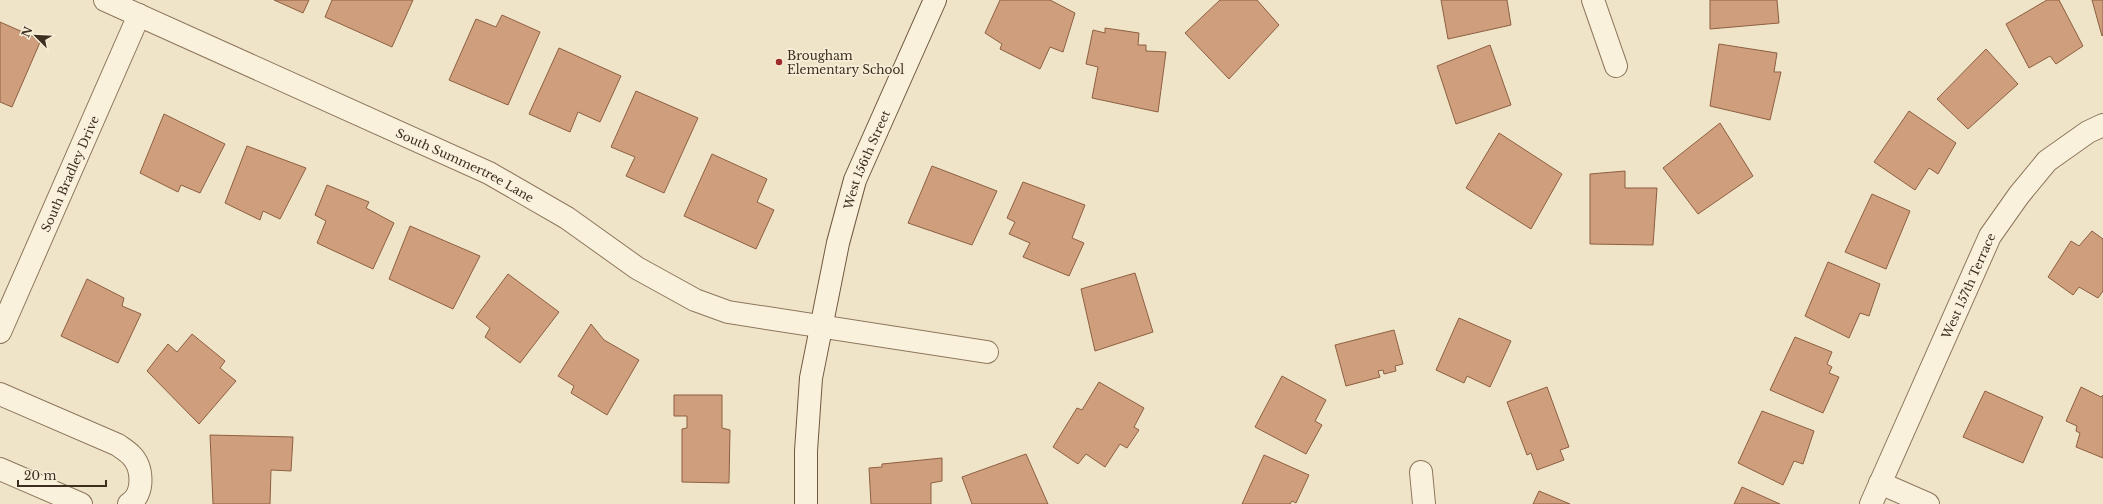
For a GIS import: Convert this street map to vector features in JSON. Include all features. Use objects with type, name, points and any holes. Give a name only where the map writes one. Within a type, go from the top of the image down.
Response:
[{"type":"street","name":"South Summertree Lane","points":[[105,0],[489,173],[568,218],[637,268],[695,300],[728,312],[820,327]]},
{"type":"street","name":"West 156th Street","points":[[806,504],[806,450],[811,378],[838,243],[855,180],[935,0]]},
{"type":"street","points":[[1593,0],[1616,66]]},
{"type":"street","name":"South Bradley Drive","points":[[0,332],[140,15]]},
{"type":"street","name":"West 157th Terrace","points":[[1871,504],[1990,236],[2019,195],[2047,161],[2088,132],[2103,125]]},
{"type":"street","points":[[820,327],[987,352]]},
{"type":"street","points":[[0,394],[118,445],[132,456],[140,470],[140,488],[133,502],[129,504]]},
{"type":"street","points":[[0,469],[81,504]]},
{"type":"street","points":[[1421,472],[1424,504]]},
{"type":"street","points":[[1880,483],[1928,504]]},
{"type":"building","points":[[274,0],[309,0],[303,13]]},
{"type":"building","points":[[332,0],[413,0],[392,47],[325,17]]},
{"type":"building","points":[[1000,0],[1050,0],[1075,13],[1063,52],[1050,47],[1040,69],[1000,49],[1002,44],[985,33]]},
{"type":"building","points":[[1220,0],[1257,0],[1279,25],[1229,79],[1185,33]]},
{"type":"building","points":[[1441,0],[1507,0],[1511,25],[1448,39]]},
{"type":"building","points":[[1710,0],[1777,0],[1779,23],[1710,29]]},
{"type":"building","points":[[2047,0],[2059,0],[2083,46],[2056,64],[2050,56],[2029,68],[2006,24]]},
{"type":"building","points":[[2092,0],[2103,0],[2102,36]]},
{"type":"building","points":[[502,15],[540,32],[508,105],[449,80],[476,19],[496,27]]},
{"type":"building","points":[[0,22],[41,40],[12,107],[0,102]]},
{"type":"building","points":[[1105,28],[1139,33],[1138,45],[1146,45],[1146,51],[1166,52],[1158,112],[1092,98],[1098,67],[1086,64],[1093,30],[1105,33]]},
{"type":"building","points":[[1719,44],[1777,53],[1774,72],[1781,72],[1770,120],[1710,106]]},
{"type":"building","points":[[1490,45],[1511,105],[1456,124],[1437,66]]},
{"type":"building","points":[[559,48],[621,76],[600,122],[578,112],[570,132],[529,114]]},
{"type":"building","points":[[1986,49],[2018,84],[1968,129],[1937,99]]},
{"type":"building","points":[[636,91],[698,118],[664,193],[626,176],[635,157],[611,147]]},
{"type":"building","points":[[1909,111],[1956,143],[1938,174],[1929,168],[1915,190],[1874,162]]},
{"type":"building","points":[[164,114],[225,144],[200,193],[181,185],[178,192],[140,173]]},
{"type":"building","points":[[1720,123],[1753,176],[1698,214],[1663,168]]},
{"type":"building","points":[[1499,133],[1562,174],[1531,229],[1466,188]]},
{"type":"building","points":[[247,146],[306,168],[280,219],[263,211],[260,220],[225,203]]},
{"type":"building","points":[[712,154],[767,179],[757,202],[774,210],[756,249],[684,216]]},
{"type":"building","points":[[932,166],[997,191],[972,245],[908,223]]},
{"type":"building","points":[[1625,171],[1625,188],[1657,188],[1653,245],[1590,244],[1590,174]]},
{"type":"building","points":[[1023,182],[1085,205],[1072,238],[1084,243],[1069,276],[1023,257],[1030,243],[1009,234],[1015,222],[1007,218]]},
{"type":"building","points":[[327,185],[369,202],[366,208],[394,223],[373,269],[317,243],[326,221],[315,215]]},
{"type":"building","points":[[1872,194],[1910,211],[1886,269],[1845,252]]},
{"type":"building","points":[[410,226],[480,256],[453,309],[389,279]]},
{"type":"building","points":[[2092,231],[2103,239],[2103,291],[2098,298],[2079,287],[2073,295],[2048,277],[2071,241],[2079,246]]},
{"type":"building","points":[[1828,262],[1880,284],[1869,316],[1860,313],[1849,338],[1805,316]]},
{"type":"building","points":[[1135,273],[1153,332],[1095,351],[1081,289]]},
{"type":"building","points":[[508,274],[559,312],[520,363],[485,337],[490,328],[476,317]]},
{"type":"building","points":[[87,279],[124,298],[122,306],[141,314],[118,363],[61,336]]},
{"type":"building","points":[[1459,318],[1511,341],[1490,387],[1467,376],[1464,383],[1436,370]]},
{"type":"building","points":[[591,324],[604,340],[639,360],[607,415],[571,393],[574,386],[558,376]]},
{"type":"building","points":[[1394,330],[1403,364],[1395,366],[1396,371],[1384,374],[1383,370],[1378,371],[1380,377],[1346,386],[1335,345]]},
{"type":"building","points":[[192,334],[225,361],[220,368],[236,381],[199,424],[147,371],[168,344],[177,352]]},
{"type":"building","points":[[1795,337],[1832,352],[1827,364],[1832,367],[1829,373],[1839,377],[1823,413],[1770,390]]},
{"type":"building","points":[[1282,376],[1326,400],[1315,421],[1322,425],[1306,454],[1255,427]]},
{"type":"building","points":[[1099,382],[1144,408],[1134,427],[1139,430],[1127,448],[1120,444],[1105,467],[1086,454],[1078,464],[1053,447],[1077,408],[1082,410]]},
{"type":"building","points":[[1547,387],[1569,447],[1560,450],[1564,460],[1537,470],[1531,453],[1527,455],[1507,402]]},
{"type":"building","points":[[2081,387],[2101,397],[2103,395],[2103,458],[2076,447],[2080,433],[2076,431],[2077,426],[2066,421]]},
{"type":"building","points":[[1985,391],[2043,417],[2023,463],[1963,437]]},
{"type":"building","points":[[674,395],[722,395],[722,428],[730,430],[729,483],[682,482],[682,429],[687,428],[687,416],[674,416]]},
{"type":"building","points":[[1762,411],[1814,431],[1803,464],[1794,461],[1783,485],[1738,463]]},
{"type":"building","points":[[210,435],[293,437],[291,471],[271,470],[270,504],[213,504]]},
{"type":"building","points":[[1026,454],[1048,504],[972,504],[962,477]]},
{"type":"building","points":[[1264,455],[1309,475],[1296,503],[1292,501],[1290,504],[1242,504]]},
{"type":"building","points":[[942,458],[942,481],[931,483],[931,504],[871,504],[869,468],[882,467],[882,464]]},
{"type":"building","points":[[1742,487],[1780,504],[1734,504]]},
{"type":"building","points":[[1539,491],[1570,504],[1533,504]]},
{"type":"place","name":"Brougham Elementary School","points":[[779,62]]}]
